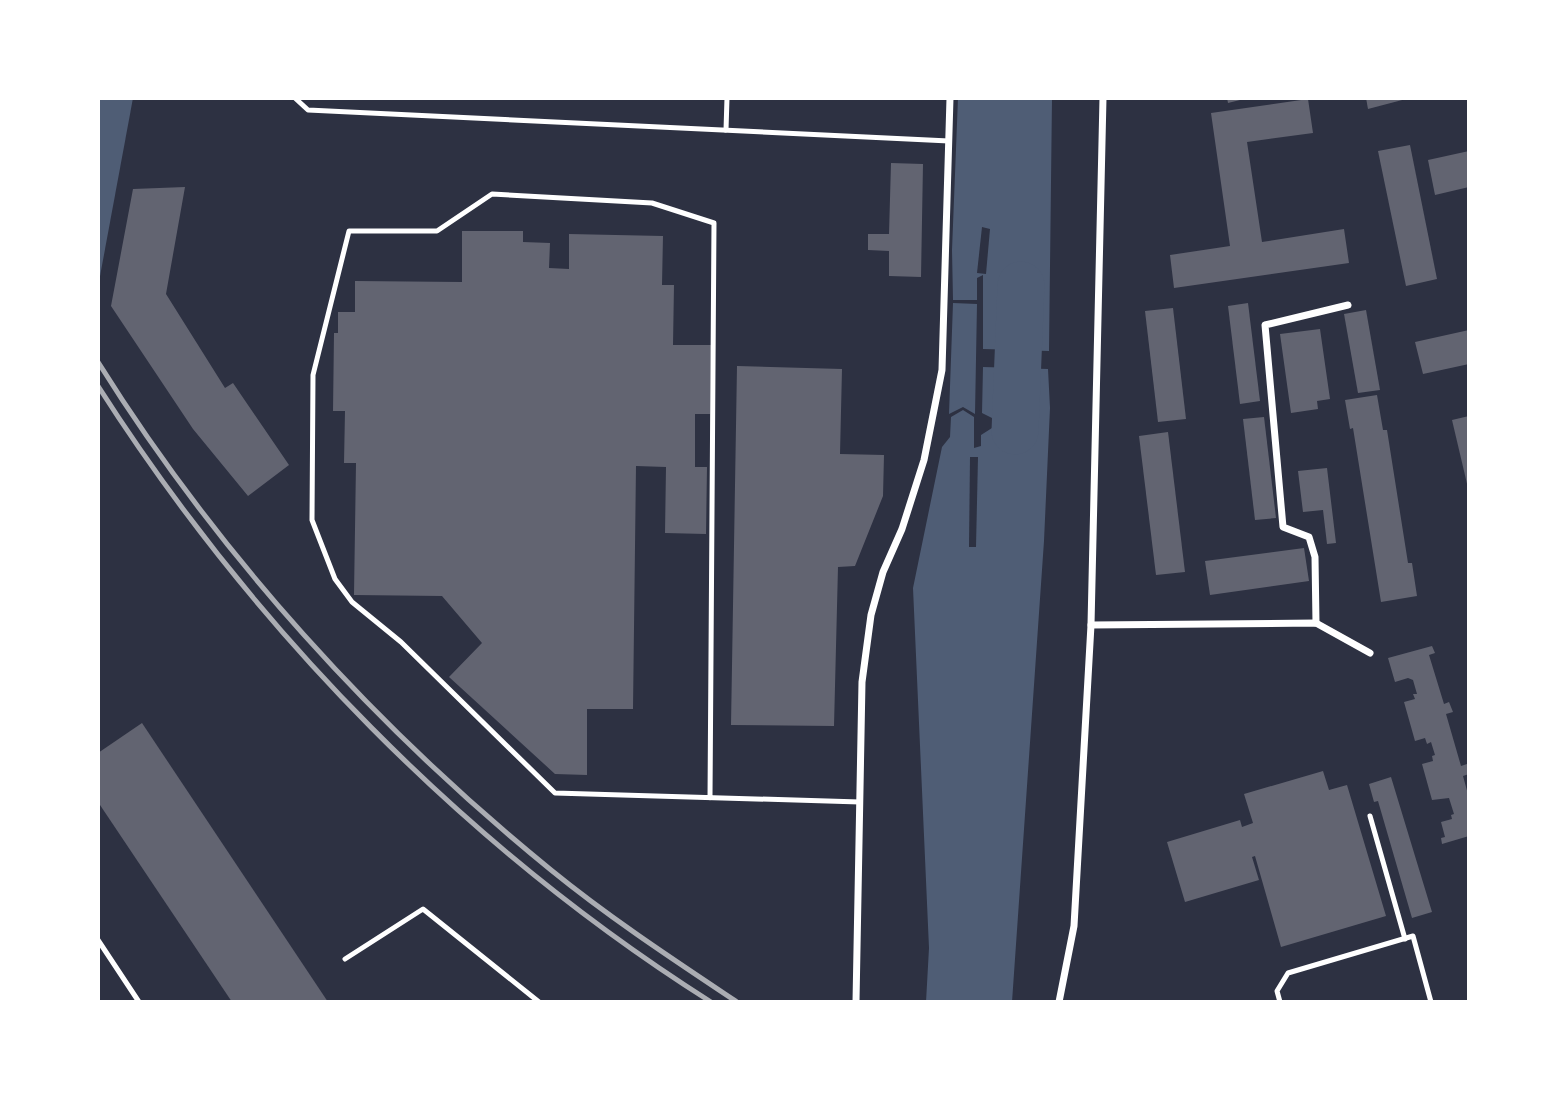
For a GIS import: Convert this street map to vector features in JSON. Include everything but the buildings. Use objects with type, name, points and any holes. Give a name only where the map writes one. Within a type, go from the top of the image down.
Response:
[{"type":"street","points":[[856,1002],[862,682],[871,615],[883,572],[902,529],[924,460],[942,370],[950,98]]},
{"type":"street","points":[[1059,1002],[1074,926],[1091,625],[1103,98]]},
{"type":"street","points":[[1316,623],[1315,557],[1309,537],[1283,527],[1265,325],[1348,305]]},
{"type":"street","points":[[1091,625],[1316,623],[1370,653]]},
{"type":"lane","points":[[295,98],[308,110],[949,141]]},
{"type":"lane","points":[[726,130],[727,98]]},
{"type":"lane","points":[[710,798],[713,223],[652,203],[492,194],[437,231],[349,231],[313,375],[312,520],[335,579],[352,602],[401,642],[555,793],[710,798],[860,802]]},
{"type":"lane","points":[[1370,816],[1405,939]]},
{"type":"lane","points":[[345,959],[423,909],[539,1002]]},
{"type":"lane","points":[[1280,1002],[1277,991],[1288,973],[1413,936],[1431,1002]]},
{"type":"lane","points":[[98,940],[139,1002]]},
{"type":"water","points":[[98,98],[133,98],[98,287]]},
{"type":"water","points":[[958,98],[1052,98],[1049,351],[983,349],[983,275],[977,278],[977,300],[953,300],[952,250]]},
{"type":"water","points":[[953,303],[977,304],[975,414],[963,407],[949,414]]},
{"type":"water","points":[[983,367],[1048,369],[1050,408],[1044,541],[1012,1002],[926,1002],[929,948],[913,588],[942,447],[950,437],[951,417],[963,410],[974,417],[974,448],[981,446],[981,435],[992,428],[992,418],[982,413]]},
{"type":"pier","points":[[982,227],[990,229],[986,274],[977,273]]},
{"type":"pier","points":[[970,457],[978,457],[976,547],[969,547]]},
{"type":"waterway","points":[[1015,431],[1021,285]]},
{"type":"railway","points":[[98,362],[195,502],[248,569],[362,697],[486,815],[573,888],[737,1002]]},
{"type":"railway","points":[[98,386],[159,476],[225,563],[296,647],[371,727],[451,803],[534,875],[621,941],[711,1002]]}]
